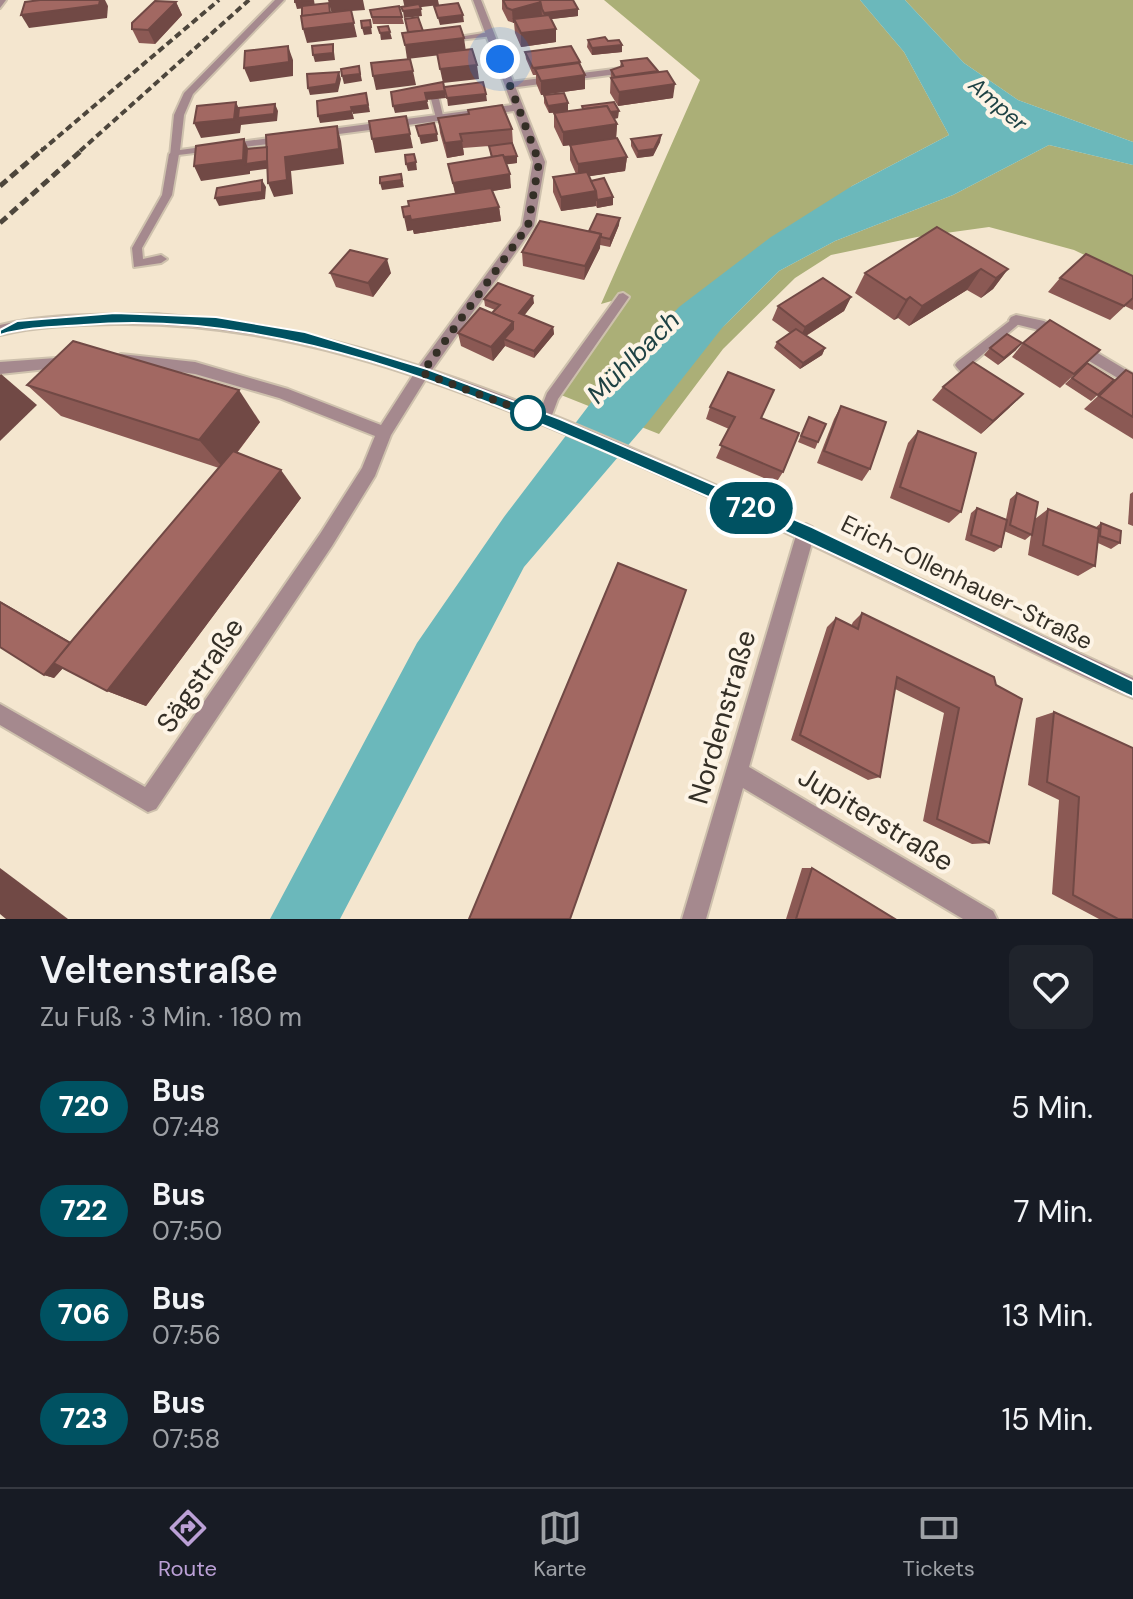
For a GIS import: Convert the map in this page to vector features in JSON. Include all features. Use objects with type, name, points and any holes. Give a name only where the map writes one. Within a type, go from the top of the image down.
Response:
[{"type":"street","points":[[280,0],[189,93],[179,115],[174,154],[518,107]]},
{"type":"street","name":"Sägstraße","points":[[0,714],[148,801],[326,540],[369,471],[384,433],[422,373],[528,226],[539,162],[477,0]]},
{"type":"street","name":"Erich-Ollenhauer-Straße","points":[[0,330],[17,325],[115,318],[216,322],[305,337],[422,373],[629,454],[806,532],[1133,688]]},
{"type":"street","points":[[1016,320],[1039,325],[1133,381]]},
{"type":"street","points":[[0,368],[96,360],[195,368],[283,393],[384,433]]},
{"type":"street","name":"Nordenstraße","points":[[694,919],[806,532]]},
{"type":"street","name":"Jupiterstraße","points":[[735,771],[985,919]]},
{"type":"lane","points":[[450,39],[490,34]]},
{"type":"lane","points":[[510,85],[622,71]]},
{"type":"lane","points":[[435,99],[441,118]]},
{"type":"lane","points":[[161,259],[138,264],[137,248],[167,195],[174,154]]},
{"type":"lane","points":[[549,421],[552,397],[623,297]]},
{"type":"lane","points":[[990,385],[961,365],[1016,320]]},
{"type":"green space","points":[[604,0],[860,0],[904,52],[949,135],[852,186],[722,328],[779,271],[835,241],[953,195],[1049,145],[1133,165],[1133,278],[1074,250],[989,227],[917,237],[831,255],[795,278],[723,349],[659,434],[561,395],[622,298],[601,304],[700,80]]},
{"type":"green space","points":[[905,0],[1133,0],[1133,142],[1018,100],[964,63]]},
{"type":"water","points":[[860,0],[905,0],[964,63],[1018,100],[1133,142],[1133,165],[1049,145],[953,195],[835,241],[779,271],[722,328],[648,422],[524,567],[340,919],[270,919],[417,643],[504,517],[593,400],[679,307],[771,237],[852,186],[949,135],[904,52]]},
{"type":"building","points":[[100,0],[99,5],[21,15],[25,2]]},
{"type":"building","points":[[503,0],[540,0],[541,2],[512,10]]},
{"type":"building","points":[[540,0],[573,0],[578,9],[544,13]]},
{"type":"building","points":[[155,1],[176,2],[148,30],[132,29],[132,23]]},
{"type":"building","points":[[329,3],[330,13],[302,16],[302,6]]},
{"type":"building","points":[[458,3],[463,15],[438,18],[434,6]]},
{"type":"building","points":[[419,4],[421,9],[403,11],[401,7]]},
{"type":"building","points":[[399,6],[402,17],[372,17],[370,10]]},
{"type":"building","points":[[351,10],[354,23],[303,29],[301,16]]},
{"type":"building","points":[[549,15],[556,29],[521,33],[514,19]]},
{"type":"building","points":[[418,17],[423,31],[408,32],[405,19]]},
{"type":"building","points":[[370,20],[371,27],[362,28],[361,21]]},
{"type":"building","points":[[388,26],[390,32],[380,33],[378,27]]},
{"type":"building","points":[[460,26],[464,38],[405,45],[402,33]]},
{"type":"building","points":[[605,37],[608,41],[619,40],[622,45],[592,48],[588,40]]},
{"type":"building","points":[[333,44],[333,53],[313,55],[312,46]]},
{"type":"building","points":[[288,46],[289,62],[244,68],[245,51]]},
{"type":"building","points":[[571,46],[580,62],[533,68],[525,52]]},
{"type":"building","points":[[472,49],[477,65],[440,69],[437,53]]},
{"type":"building","points":[[647,58],[658,71],[615,77],[611,70],[623,66],[621,61]]},
{"type":"building","points":[[410,59],[413,71],[373,76],[371,63]]},
{"type":"building","points":[[579,63],[585,75],[541,81],[535,69]]},
{"type":"building","points":[[359,66],[360,74],[342,76],[341,69]]},
{"type":"building","points":[[667,71],[675,84],[619,92],[611,78]]},
{"type":"building","points":[[339,72],[336,84],[308,88],[307,74]]},
{"type":"building","points":[[443,82],[445,91],[425,93],[427,101],[393,106],[391,92]]},
{"type":"building","points":[[483,82],[486,94],[447,98],[444,87]]},
{"type":"building","points":[[366,93],[368,105],[351,107],[352,111],[318,116],[317,101]]},
{"type":"building","points":[[564,93],[568,103],[548,106],[544,95]]},
{"type":"building","points":[[236,102],[234,119],[194,123],[197,106]]},
{"type":"building","points":[[614,102],[619,111],[610,112],[607,106],[583,109],[582,106]]},
{"type":"building","points":[[275,104],[274,114],[238,118],[239,108]]},
{"type":"building","points":[[502,105],[512,129],[460,134],[462,141],[445,143],[438,118]]},
{"type":"building","points":[[607,106],[617,124],[563,132],[554,113]]},
{"type":"building","points":[[406,116],[410,134],[372,139],[369,121]]},
{"type":"building","points":[[434,123],[437,134],[419,136],[416,126]]},
{"type":"building","points":[[337,126],[339,149],[285,157],[287,180],[268,183],[266,135]]},
{"type":"building","points":[[661,135],[654,149],[638,151],[631,139]]},
{"type":"building","points":[[617,138],[627,157],[578,164],[570,145]]},
{"type":"building","points":[[244,139],[243,160],[194,166],[196,146]]},
{"type":"building","points":[[512,143],[517,156],[492,157],[489,146]]},
{"type":"building","points":[[267,147],[267,161],[246,164],[247,149]]},
{"type":"building","points":[[414,154],[416,162],[406,164],[405,155]]},
{"type":"building","points":[[503,155],[510,174],[453,183],[448,164]]},
{"type":"building","points":[[587,172],[596,191],[561,197],[553,177]]},
{"type":"building","points":[[401,174],[402,180],[380,183],[380,177]]},
{"type":"building","points":[[604,178],[613,197],[597,200],[591,181]]},
{"type":"building","points":[[262,180],[262,192],[215,198],[217,188]]},
{"type":"building","points":[[491,188],[499,207],[411,220],[410,216],[404,217],[402,207],[409,206],[408,201]]},
{"type":"building","points":[[597,214],[620,218],[610,239],[589,231]]},
{"type":"building","points":[[540,221],[601,234],[585,266],[522,252]]},
{"type":"building","points":[[937,227],[1008,269],[996,278],[981,269],[922,306],[910,297],[906,300],[865,273]]},
{"type":"building","points":[[350,250],[387,259],[368,283],[330,273]]},
{"type":"building","points":[[1086,254],[1133,276],[1133,298],[1124,306],[1060,278]]},
{"type":"building","points":[[823,278],[851,297],[805,327],[778,306]]},
{"type":"building","points":[[498,283],[533,296],[519,313],[553,327],[534,351],[504,339],[513,329],[513,322],[492,313],[500,305],[484,299]]},
{"type":"building","points":[[480,308],[513,322],[491,347],[458,333]]},
{"type":"building","points":[[1050,320],[1100,350],[1074,374],[1023,343]]},
{"type":"building","points":[[796,329],[825,348],[803,363],[777,342]]},
{"type":"building","points":[[1007,334],[1022,343],[1004,358],[990,348]]},
{"type":"building","points":[[73,341],[239,390],[199,440],[27,385]]},
{"type":"building","points":[[973,362],[1023,394],[993,421],[943,387]]},
{"type":"building","points":[[1087,363],[1114,380],[1098,395],[1072,378]]},
{"type":"building","points":[[1126,370],[1133,374],[1133,417],[1099,396]]},
{"type":"building","points":[[728,372],[774,390],[761,418],[799,433],[783,472],[720,445],[735,417],[710,407]]},
{"type":"building","points":[[841,406],[886,422],[870,469],[824,451]]},
{"type":"building","points":[[809,417],[826,424],[818,442],[801,436]]},
{"type":"building","points":[[918,431],[976,453],[961,512],[900,487]]},
{"type":"building","points":[[233,451],[281,470],[107,691],[53,663]]},
{"type":"building","points":[[1017,493],[1038,502],[1032,535],[1010,525]]},
{"type":"building","points":[[977,508],[1007,520],[1001,547],[971,535]]},
{"type":"building","points":[[1048,509],[1099,529],[1095,566],[1043,545]]},
{"type":"building","points":[[1101,523],[1121,531],[1120,543],[1100,536]]},
{"type":"building","points":[[618,563],[686,590],[570,919],[469,919]]},
{"type":"building","points":[[0,602],[70,643],[44,675],[0,647]]},
{"type":"building","points":[[862,613],[994,677],[996,685],[1022,699],[989,843],[937,819],[959,708],[897,677],[880,777],[800,735],[836,618],[858,629]]},
{"type":"building","points":[[1054,712],[1133,748],[1133,919],[1118,919],[1073,895],[1079,797],[1047,782]]},
{"type":"building","points":[[812,868],[895,919],[796,919]]},
{"type":"railway","points":[[41,151],[219,0]]},
{"type":"railway","points":[[80,151],[249,0]]},
{"type":"railway","points":[[0,186],[43,149]]},
{"type":"railway","points":[[0,223],[83,149]]},
{"type":"bus line","name":"720","points":[[0,330],[17,325],[115,318],[216,322],[305,337],[422,373],[555,423],[806,532],[1133,688]]},
{"type":"route","points":[[500,59],[539,162],[528,226],[422,373],[532,414],[528,413]]},
{"type":"water label","name":"Amper","points":[[998,104]]},
{"type":"water label","name":"Mühlbach","points":[[633,357]]}]
